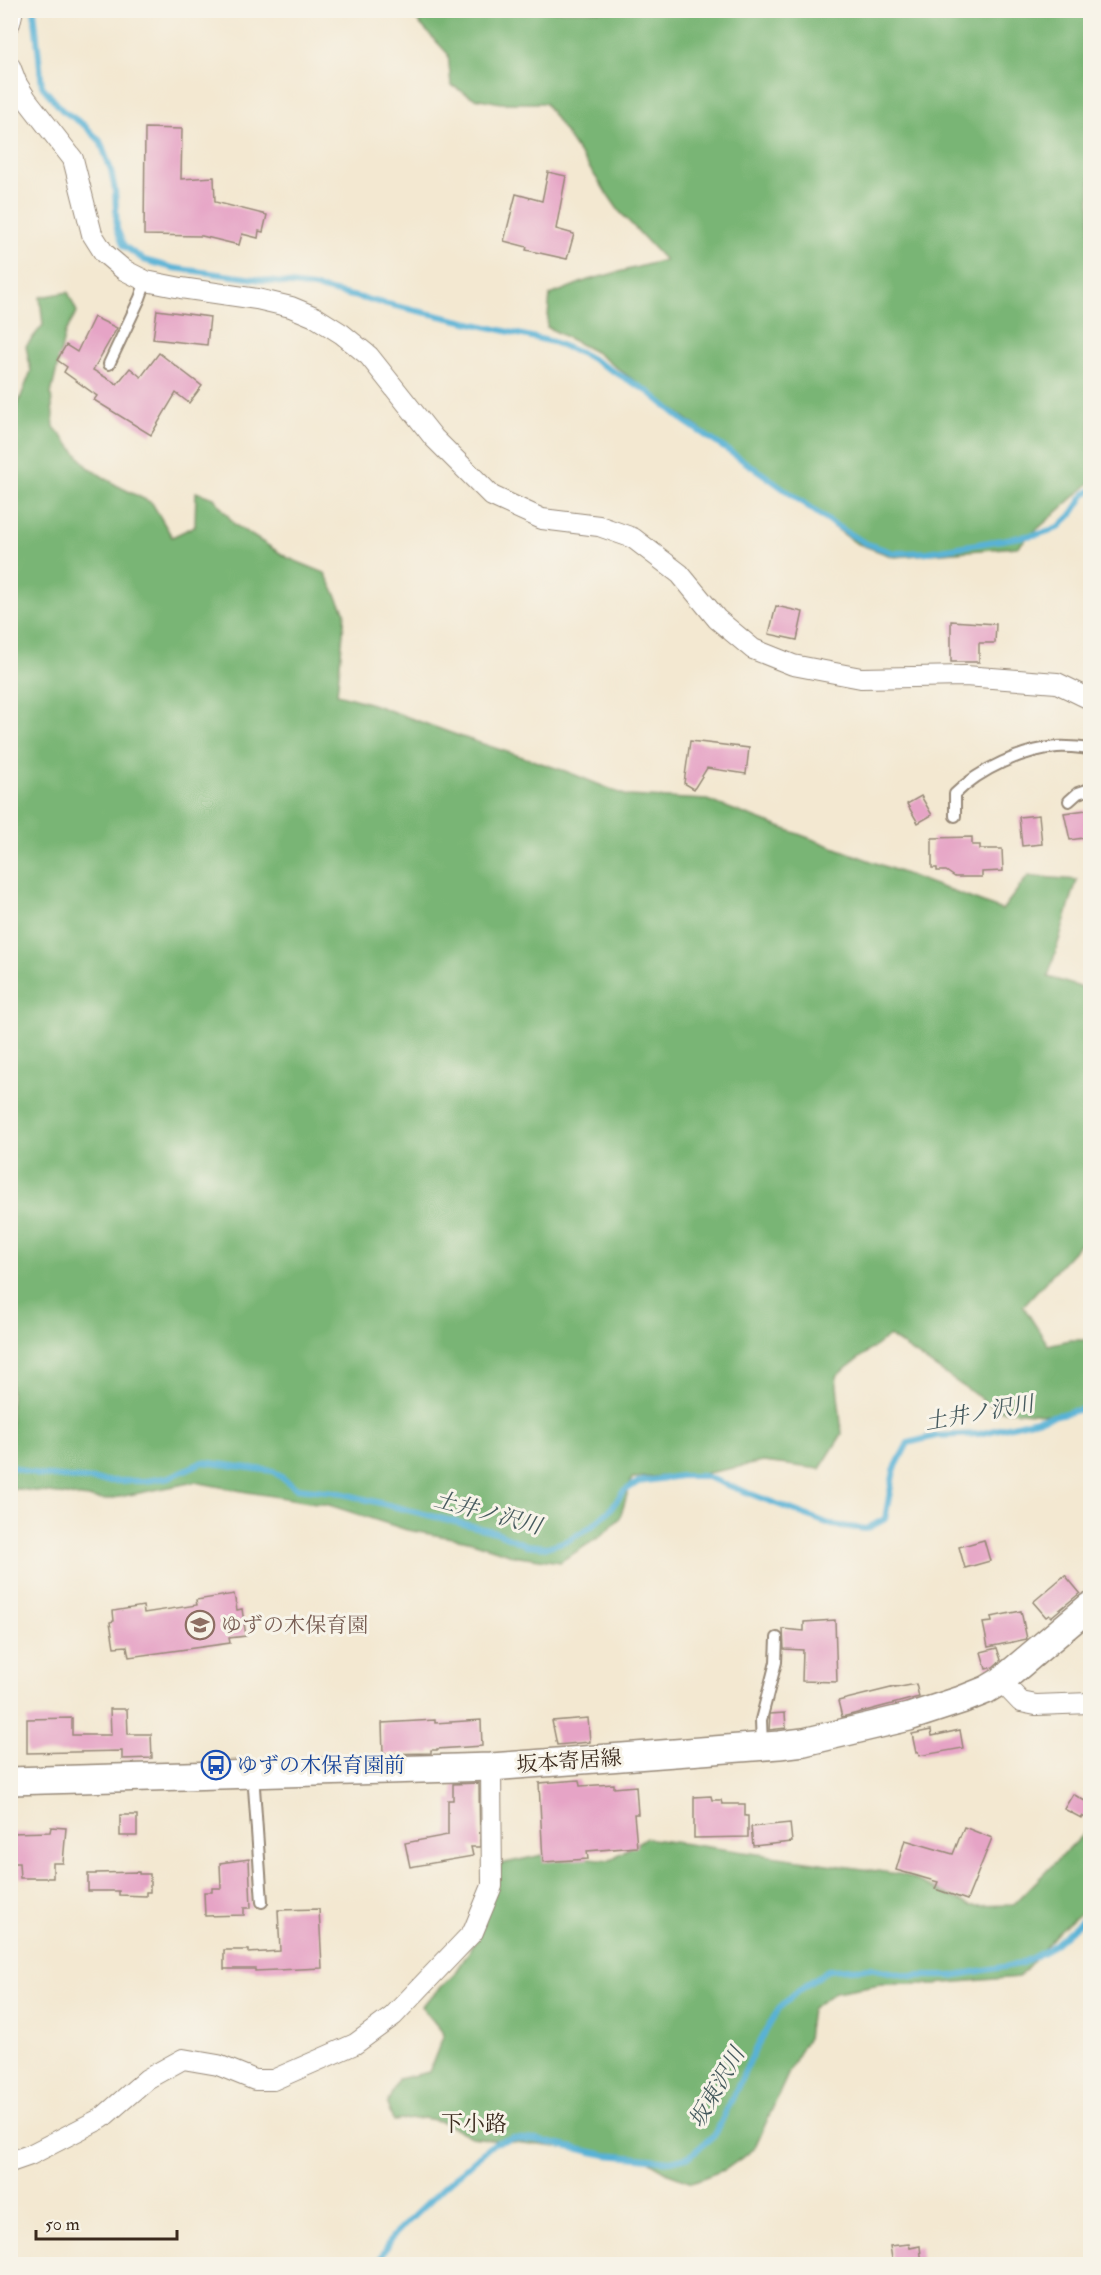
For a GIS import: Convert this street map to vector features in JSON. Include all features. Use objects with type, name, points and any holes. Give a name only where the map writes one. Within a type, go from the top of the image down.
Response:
[{"type":"main road","name":"坂本寄居線","points":[[10,1781],[491,1767],[804,1742],[909,1717],[969,1697],[1001,1681],[1090,1606]]},
{"type":"street","points":[[10,22],[13,10]]},
{"type":"street","points":[[10,66],[27,100],[73,159],[92,234],[104,253],[117,264],[146,281],[257,299],[291,307],[315,317],[342,334],[369,356],[434,438],[492,496],[542,519],[599,526],[633,538],[680,574],[717,619],[753,649],[793,665],[861,678],[965,676],[1057,683],[1090,699]]},
{"type":"street","points":[[1001,1681],[1021,1702],[1036,1705],[1090,1703]]},
{"type":"street","points":[[10,2162],[30,2155],[102,2118],[147,2079],[183,2059],[218,2065],[255,2080],[273,2080],[356,2044],[393,2016],[473,1932],[492,1886],[491,1767]]},
{"type":"lane","points":[[109,364],[146,281]]},
{"type":"lane","points":[[955,816],[955,794],[965,784],[997,765],[1043,748],[1061,746],[1090,749]]},
{"type":"lane","points":[[1069,801],[1078,793],[1090,789]]},
{"type":"lane","points":[[762,1746],[761,1720],[776,1662],[777,1638]]},
{"type":"lane","points":[[253,1773],[262,1902]]},
{"type":"green space","points":[[408,11],[1090,11],[1090,483],[1017,547],[894,557],[856,543],[595,352],[547,327],[550,295],[588,280],[665,260],[619,211],[545,103],[501,103],[474,98],[451,85],[448,54]]},
{"type":"green space","points":[[68,292],[77,312],[65,333],[51,394],[54,427],[89,468],[152,503],[172,537],[195,526],[196,492],[214,498],[235,525],[288,558],[325,573],[345,613],[337,694],[568,772],[627,796],[707,800],[1002,910],[1028,876],[1077,880],[1048,977],[1090,990],[1090,1233],[1023,1306],[1048,1345],[1070,1340],[1090,1340],[1090,1405],[1055,1415],[998,1410],[889,1336],[836,1376],[842,1434],[820,1469],[763,1462],[703,1474],[632,1478],[620,1518],[601,1536],[560,1562],[512,1555],[469,1541],[407,1530],[329,1505],[195,1482],[104,1500],[11,1488],[10,412],[16,409],[31,371],[26,346],[43,325],[40,297]]},
{"type":"green space","points":[[1090,1827],[1090,1905],[1059,1931],[1019,1977],[935,1984],[881,1984],[835,1992],[811,2009],[807,2039],[795,2059],[754,2149],[726,2169],[692,2182],[668,2173],[642,2157],[471,2137],[443,2122],[424,2118],[393,2121],[387,2104],[398,2079],[429,2072],[444,2034],[421,2006],[455,1974],[479,1936],[501,1864],[547,1854],[610,1860],[645,1838],[905,1875],[971,1906],[1013,1905]]},
{"type":"building","points":[[145,128],[182,129],[181,179],[214,177],[215,202],[267,215],[263,232],[259,231],[258,238],[242,234],[239,245],[202,236],[144,235]]},
{"type":"building","points":[[548,172],[566,176],[556,229],[574,234],[567,259],[526,250],[527,247],[504,241],[516,194],[542,201]]},
{"type":"building","points":[[157,310],[210,317],[207,345],[153,339]]},
{"type":"building","points":[[94,317],[117,328],[93,370],[117,384],[130,368],[141,377],[159,353],[202,386],[189,403],[176,393],[151,435],[94,400],[97,396],[64,372],[67,367],[57,360],[66,345],[77,352]]},
{"type":"building","points":[[776,606],[803,612],[797,640],[769,634]]},
{"type":"building","points":[[951,621],[996,624],[995,643],[979,643],[979,662],[951,662]]},
{"type":"building","points":[[690,741],[749,748],[746,774],[707,768],[694,789],[684,783]]},
{"type":"building","points":[[921,796],[932,815],[918,823],[907,804]]},
{"type":"building","points":[[1086,810],[1090,812],[1090,837],[1070,840],[1064,813]]},
{"type":"building","points":[[1039,815],[1042,844],[1022,846],[1019,817]]},
{"type":"building","points":[[972,837],[972,845],[980,845],[980,849],[1002,849],[1003,871],[982,872],[982,877],[955,877],[946,871],[937,871],[937,868],[932,868],[932,838]]},
{"type":"building","points":[[984,1540],[990,1561],[965,1568],[959,1547]]},
{"type":"building","points":[[1065,1575],[1080,1593],[1051,1617],[1049,1615],[1046,1617],[1033,1602]]},
{"type":"building","points":[[234,1594],[237,1610],[242,1609],[246,1636],[229,1638],[230,1643],[129,1657],[127,1646],[114,1647],[110,1622],[114,1621],[113,1611],[143,1606],[144,1613],[197,1605],[196,1600]]},
{"type":"building","points":[[1021,1611],[1027,1639],[988,1647],[983,1623],[992,1622],[991,1617]]},
{"type":"building","points":[[835,1620],[837,1682],[802,1681],[803,1650],[784,1649],[783,1629],[804,1631],[804,1622]]},
{"type":"building","points":[[997,1648],[1001,1660],[993,1667],[986,1669],[981,1652]]},
{"type":"building","points":[[916,1684],[919,1697],[842,1717],[838,1701]]},
{"type":"building","points":[[110,1709],[127,1709],[128,1734],[151,1734],[152,1758],[122,1759],[122,1751],[27,1753],[27,1719],[72,1718],[72,1735],[111,1735]]},
{"type":"building","points":[[785,1713],[786,1728],[769,1730],[770,1714]]},
{"type":"building","points":[[588,1718],[590,1742],[557,1745],[552,1721]]},
{"type":"building","points":[[435,1720],[435,1723],[481,1720],[482,1746],[437,1749],[431,1750],[431,1753],[383,1754],[382,1723]]},
{"type":"building","points":[[931,1730],[932,1736],[960,1730],[963,1748],[919,1756],[918,1752],[916,1753],[912,1734]]},
{"type":"building","points":[[579,1780],[580,1786],[614,1784],[614,1788],[636,1786],[638,1814],[634,1814],[637,1847],[587,1851],[588,1859],[543,1862],[539,1783]]},
{"type":"building","points":[[479,1783],[480,1847],[471,1847],[473,1856],[410,1867],[405,1843],[448,1835],[448,1800],[453,1800],[453,1784]]},
{"type":"building","points":[[1073,1794],[1090,1804],[1090,1821],[1064,1809]]},
{"type":"building","points":[[711,1796],[712,1800],[721,1800],[722,1804],[745,1804],[745,1816],[748,1816],[748,1837],[694,1838],[694,1797]]},
{"type":"building","points":[[120,1815],[137,1815],[137,1836],[120,1836]]},
{"type":"building","points":[[790,1823],[792,1842],[753,1846],[751,1827]]},
{"type":"building","points":[[51,1827],[66,1828],[63,1863],[53,1863],[53,1878],[20,1878],[19,1863],[10,1863],[10,1833],[50,1832]]},
{"type":"building","points":[[964,1827],[992,1838],[967,1900],[935,1889],[938,1882],[896,1870],[905,1840],[953,1854]]},
{"type":"building","points":[[249,1859],[251,1908],[244,1908],[244,1915],[205,1916],[204,1892],[212,1892],[212,1888],[221,1888],[220,1863]]},
{"type":"building","points":[[139,1872],[139,1874],[150,1874],[150,1892],[146,1892],[146,1896],[119,1895],[119,1891],[88,1891],[88,1874]]},
{"type":"building","points":[[319,1909],[322,1968],[255,1971],[255,1969],[224,1969],[224,1950],[249,1950],[249,1953],[280,1951],[278,1910]]},
{"type":"building","points":[[909,2244],[910,2248],[920,2246],[922,2265],[893,2265],[890,2246]]},
{"type":"waterway","points":[[34,10],[42,86],[62,110],[84,125],[100,141],[111,170],[115,190],[117,229],[124,246],[144,260],[173,268],[313,287],[553,342],[585,355],[649,392],[684,421],[830,522],[865,543],[894,553],[928,552],[1039,534],[1058,528],[1072,514],[1085,494],[1090,491]]},
{"type":"waterway","name":"土井ノ沢川","points":[[10,1466],[38,1475],[106,1481],[146,1481],[170,1477],[203,1462],[273,1471],[296,1488],[336,1492],[496,1532],[526,1545],[547,1547],[569,1540],[592,1526],[610,1510],[623,1492],[638,1482],[680,1476],[704,1476],[832,1525],[866,1529],[885,1519],[894,1470],[908,1443],[936,1436],[979,1434],[1090,1407]]},
{"type":"waterway","name":"坂東沢川","points":[[378,2264],[392,2237],[494,2143],[513,2138],[537,2140],[606,2155],[671,2161],[690,2156],[716,2133],[755,2050],[779,2008],[799,1990],[828,1970],[870,1968],[911,1976],[951,1976],[1020,1964],[1049,1949],[1090,1913]]},
{"type":"place","name":"ゆずの木保育園","points":[[200,1625]]},
{"type":"place","name":"ゆずの木保育園前","points":[[216,1765]]},
{"type":"district","name":"下小路","points":[[474,2123]]}]
